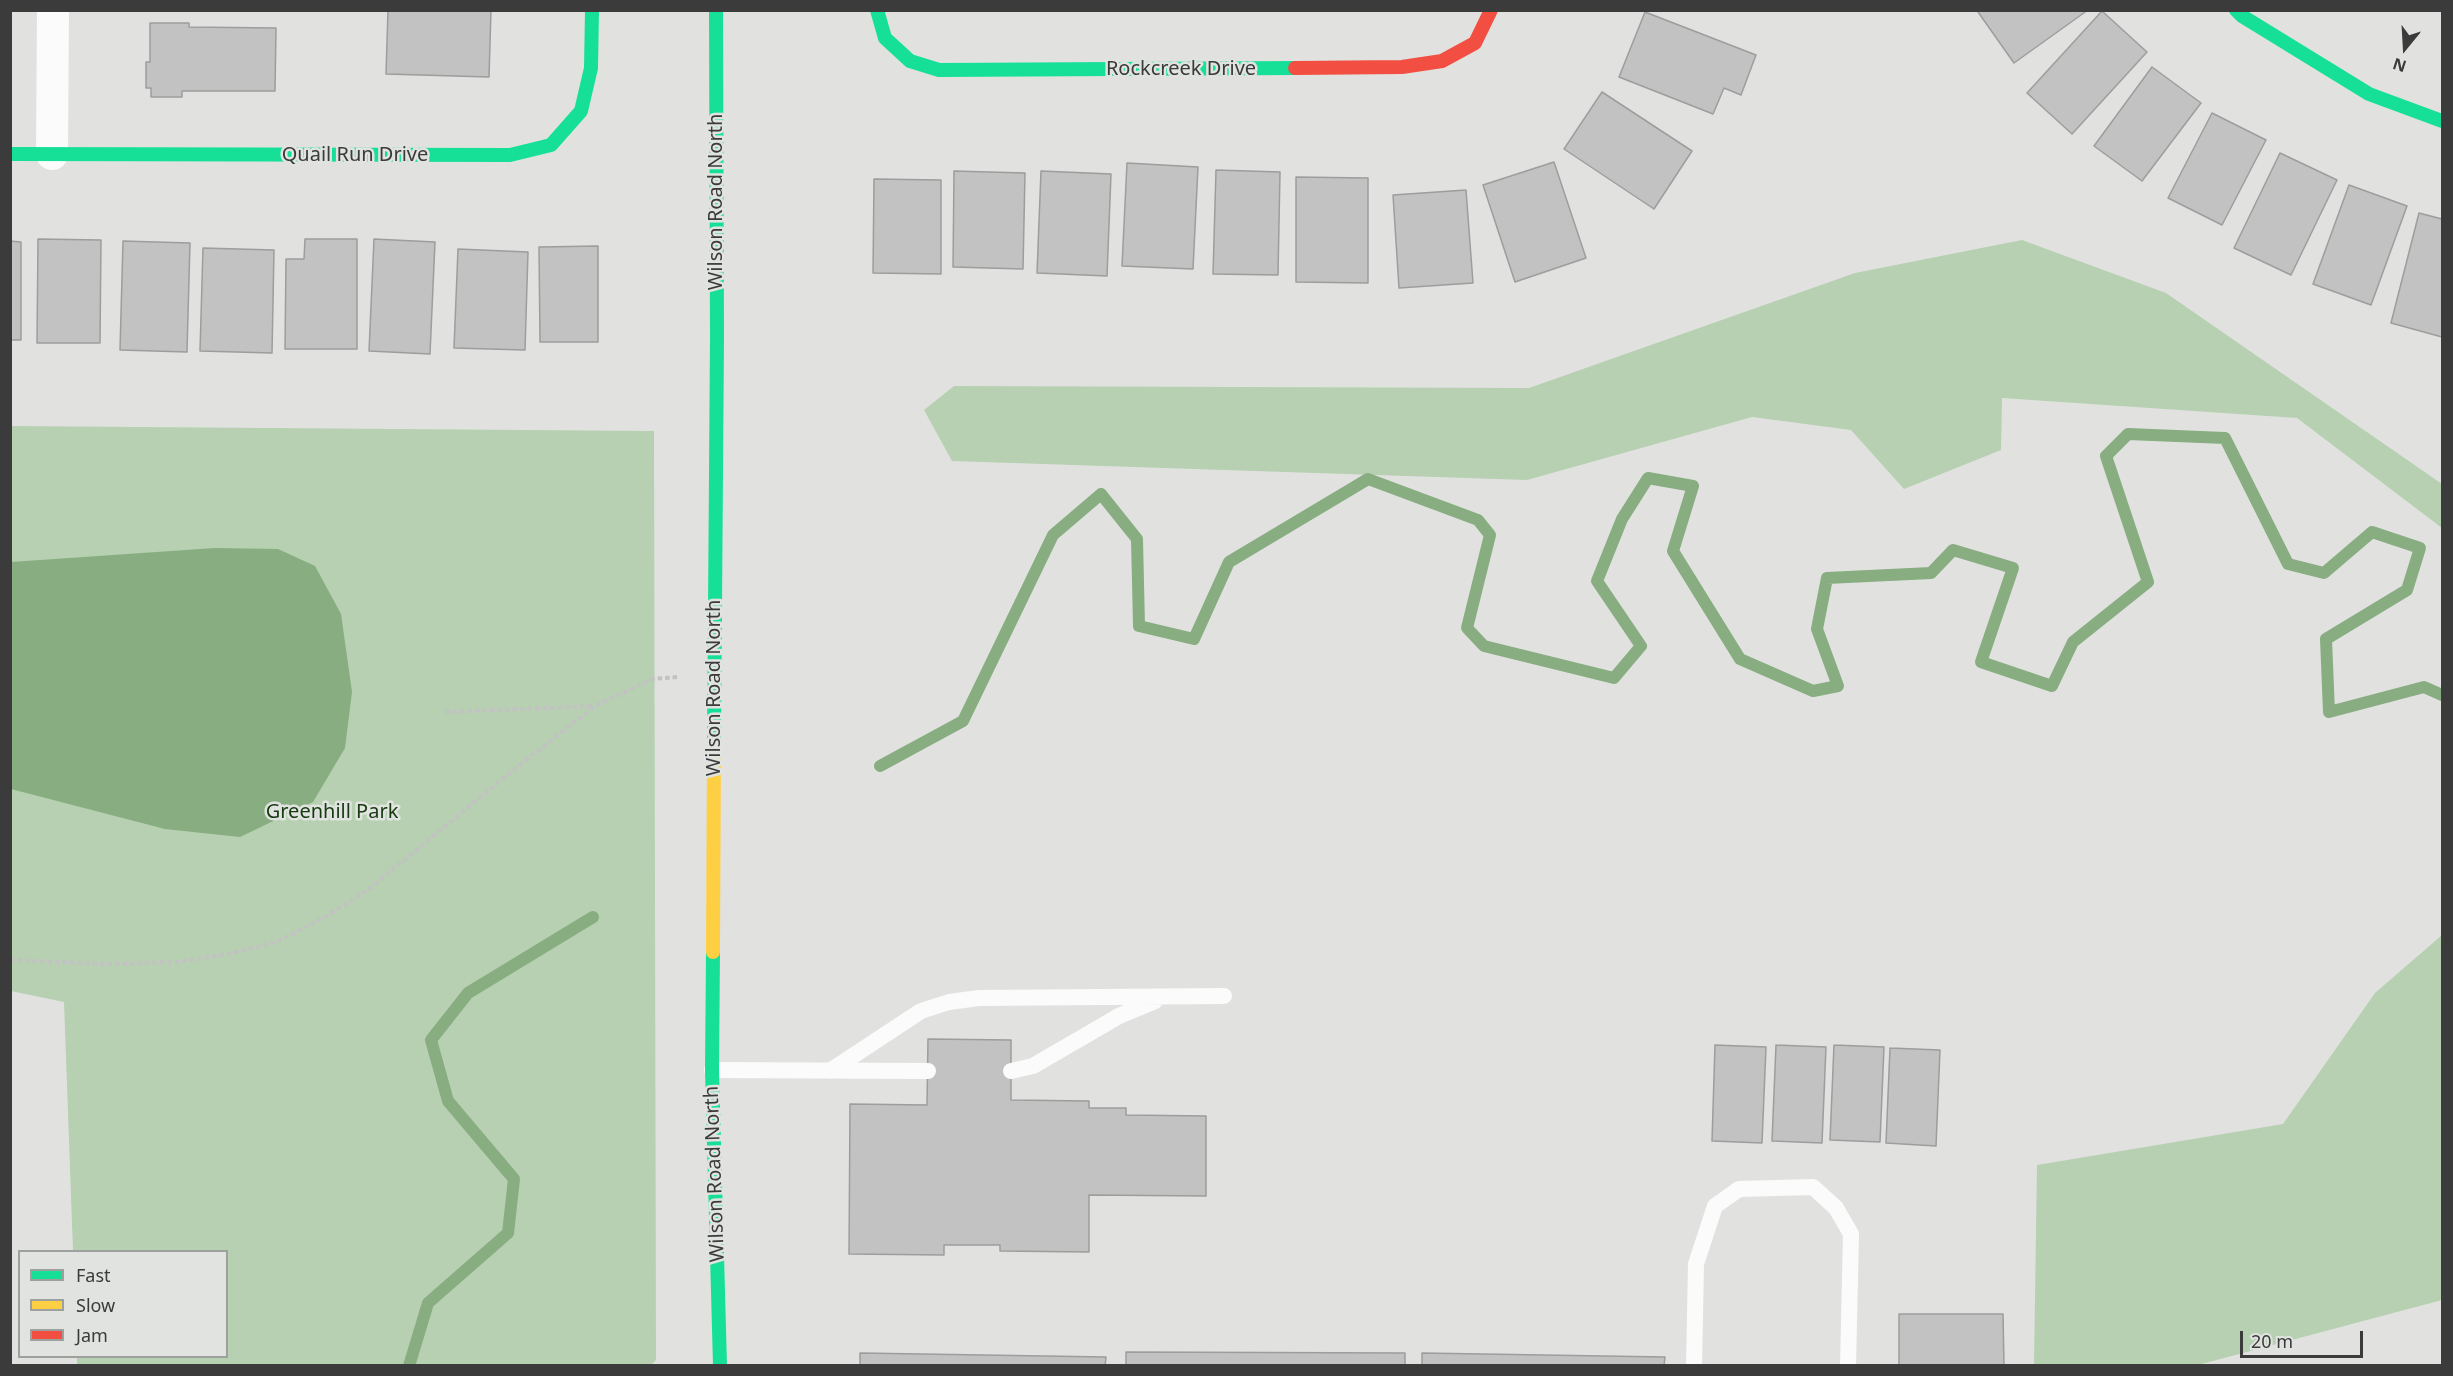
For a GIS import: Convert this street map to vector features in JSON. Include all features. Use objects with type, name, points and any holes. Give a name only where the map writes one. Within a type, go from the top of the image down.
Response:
[{"type":"street","points":[[52,154],[53,10]]},
{"type":"street","name":"Quail Run Drive","points":[[10,154],[510,155],[551,145],[581,111],[591,68],[591,10]]},
{"type":"street","name":"Wilson Road North","points":[[716,10],[712,1070],[720,1365]]},
{"type":"street","name":"Rockcreek Drive","points":[[877,10],[885,38],[910,61],[939,70],[1402,67],[1442,61],[1475,43],[1491,10]]},
{"type":"street","points":[[2236,10],[2251,22],[2369,94],[2442,121]]},
{"type":"lane","points":[[830,1071],[921,1011],[949,1002],[979,998],[1224,996]]},
{"type":"lane","points":[[1011,1071],[1033,1066],[1119,1016],[1166,997]]},
{"type":"lane","points":[[712,1070],[928,1071]]},
{"type":"lane","points":[[1694,1365],[1696,1264],[1715,1206],[1739,1189],[1813,1187],[1836,1209],[1851,1234],[1848,1365]]},
{"type":"path","points":[[10,960],[109,964],[177,962],[229,954],[277,942],[327,916],[369,889],[595,706],[652,679],[715,673]]},
{"type":"path","points":[[445,712],[595,706]]},
{"type":"green space","points":[[2022,240],[2166,293],[2442,484],[2442,528],[2297,418],[2002,398],[2001,450],[1904,489],[1851,430],[1752,417],[1527,480],[952,461],[924,410],[954,386],[1529,388],[1855,273]]},
{"type":"green space","name":"Greenhill Park","points":[[11,426],[654,431],[656,1360],[651,1365],[77,1365],[77,1358],[228,1358],[228,1250],[73,1250],[64,1002],[11,991]]},
{"type":"green space","points":[[2442,935],[2442,1300],[2198,1365],[2034,1365],[2037,1165],[2283,1124],[2375,993]]},
{"type":"shaded area","points":[[215,548],[278,549],[315,566],[341,614],[352,692],[345,748],[313,802],[240,837],[165,829],[11,789],[11,562]]},
{"type":"building","points":[[388,10],[491,10],[489,77],[386,74]]},
{"type":"building","points":[[1980,10],[2088,10],[2014,63],[1978,12]]},
{"type":"building","points":[[2102,11],[2147,52],[2072,134],[2027,93]]},
{"type":"building","points":[[1645,12],[1756,55],[1741,95],[1724,88],[1713,114],[1619,77]]},
{"type":"building","points":[[150,23],[189,23],[189,27],[276,28],[275,91],[182,91],[182,97],[151,97],[151,88],[146,88],[146,62],[150,62]]},
{"type":"building","points":[[2152,67],[2201,103],[2142,181],[2094,146]]},
{"type":"building","points":[[1602,92],[1692,151],[1654,209],[1564,149]]},
{"type":"building","points":[[2212,113],[2266,140],[2222,225],[2168,198]]},
{"type":"building","points":[[2280,153],[2337,180],[2291,275],[2234,248]]},
{"type":"building","points":[[1554,162],[1586,258],[1515,282],[1483,185]]},
{"type":"building","points":[[1127,163],[1198,167],[1193,269],[1122,266]]},
{"type":"building","points":[[1216,170],[1280,172],[1278,275],[1213,274]]},
{"type":"building","points":[[954,171],[1025,173],[1023,269],[953,267]]},
{"type":"building","points":[[1041,171],[1111,174],[1107,276],[1037,273]]},
{"type":"building","points":[[1296,177],[1368,178],[1368,283],[1296,282]]},
{"type":"building","points":[[874,179],[941,180],[941,274],[873,273]]},
{"type":"building","points":[[2349,185],[2407,206],[2371,305],[2313,284]]},
{"type":"building","points":[[1466,190],[1473,283],[1399,288],[1393,195]]},
{"type":"building","points":[[2419,213],[2442,219],[2442,337],[2391,323]]},
{"type":"building","points":[[38,239],[101,240],[100,343],[37,343]]},
{"type":"building","points":[[305,239],[357,239],[357,349],[285,349],[286,259],[304,259]]},
{"type":"building","points":[[374,239],[435,242],[430,354],[369,351]]},
{"type":"building","points":[[10,241],[21,242],[21,340],[10,340]]},
{"type":"building","points":[[123,241],[190,243],[187,352],[120,350]]},
{"type":"building","points":[[598,246],[598,342],[540,342],[539,247]]},
{"type":"building","points":[[203,248],[274,250],[272,353],[200,351]]},
{"type":"building","points":[[458,249],[528,252],[525,350],[454,348]]},
{"type":"building","points":[[928,1039],[1011,1040],[1011,1100],[1089,1101],[1089,1108],[1126,1108],[1126,1115],[1206,1116],[1206,1196],[1089,1195],[1089,1252],[1000,1251],[1000,1245],[944,1245],[944,1255],[849,1254],[850,1104],[927,1105]]},
{"type":"building","points":[[1715,1045],[1766,1047],[1762,1143],[1712,1141]]},
{"type":"building","points":[[1776,1045],[1826,1047],[1822,1143],[1772,1141]]},
{"type":"building","points":[[1834,1045],[1884,1047],[1880,1142],[1830,1140]]},
{"type":"building","points":[[1890,1048],[1940,1050],[1936,1146],[1886,1143]]},
{"type":"building","points":[[1899,1314],[2003,1314],[2004,1366],[1899,1366]]},
{"type":"building","points":[[1126,1352],[1405,1353],[1405,1366],[1126,1366]]},
{"type":"building","points":[[860,1353],[1106,1357],[1105,1366],[860,1366]]},
{"type":"building","points":[[1422,1353],[1665,1357],[1664,1366],[1422,1366]]},
{"type":"waterway","points":[[880,766],[963,721],[1053,535],[1101,494],[1137,539],[1139,626],[1194,639],[1229,562],[1368,479],[1478,520],[1490,535],[1467,628],[1484,646],[1614,678],[1641,646],[1597,581],[1622,519],[1648,478],[1693,486],[1673,551],[1740,659],[1813,691],[1838,686],[1817,629],[1827,578],[1931,573],[1953,550],[2013,568],[1981,662],[2052,686],[2073,642],[2148,582],[2106,456],[2128,434],[2225,438],[2288,564],[2324,573],[2372,532],[2420,548],[2407,590],[2326,639],[2329,712],[2424,687],[2442,695]]},
{"type":"waterway","points":[[409,1366],[428,1303],[508,1233],[514,1179],[448,1101],[431,1040],[468,993],[593,917]]},
{"type":"traffic: fast","points":[[10,154],[510,155],[551,145],[581,111],[591,68],[592,10]]},
{"type":"traffic: fast","points":[[714,744],[717,337],[716,10]]},
{"type":"traffic: fast","points":[[877,10],[885,38],[910,61],[939,70],[1295,68]]},
{"type":"traffic: fast","points":[[2236,10],[2242,16],[2369,94],[2442,121]]},
{"type":"traffic: fast","points":[[713,952],[712,1070],[720,1366]]},
{"type":"traffic: slow","points":[[713,952],[714,744]]},
{"type":"traffic: jam","points":[[1295,68],[1402,67],[1442,61],[1475,43],[1491,10]]}]
